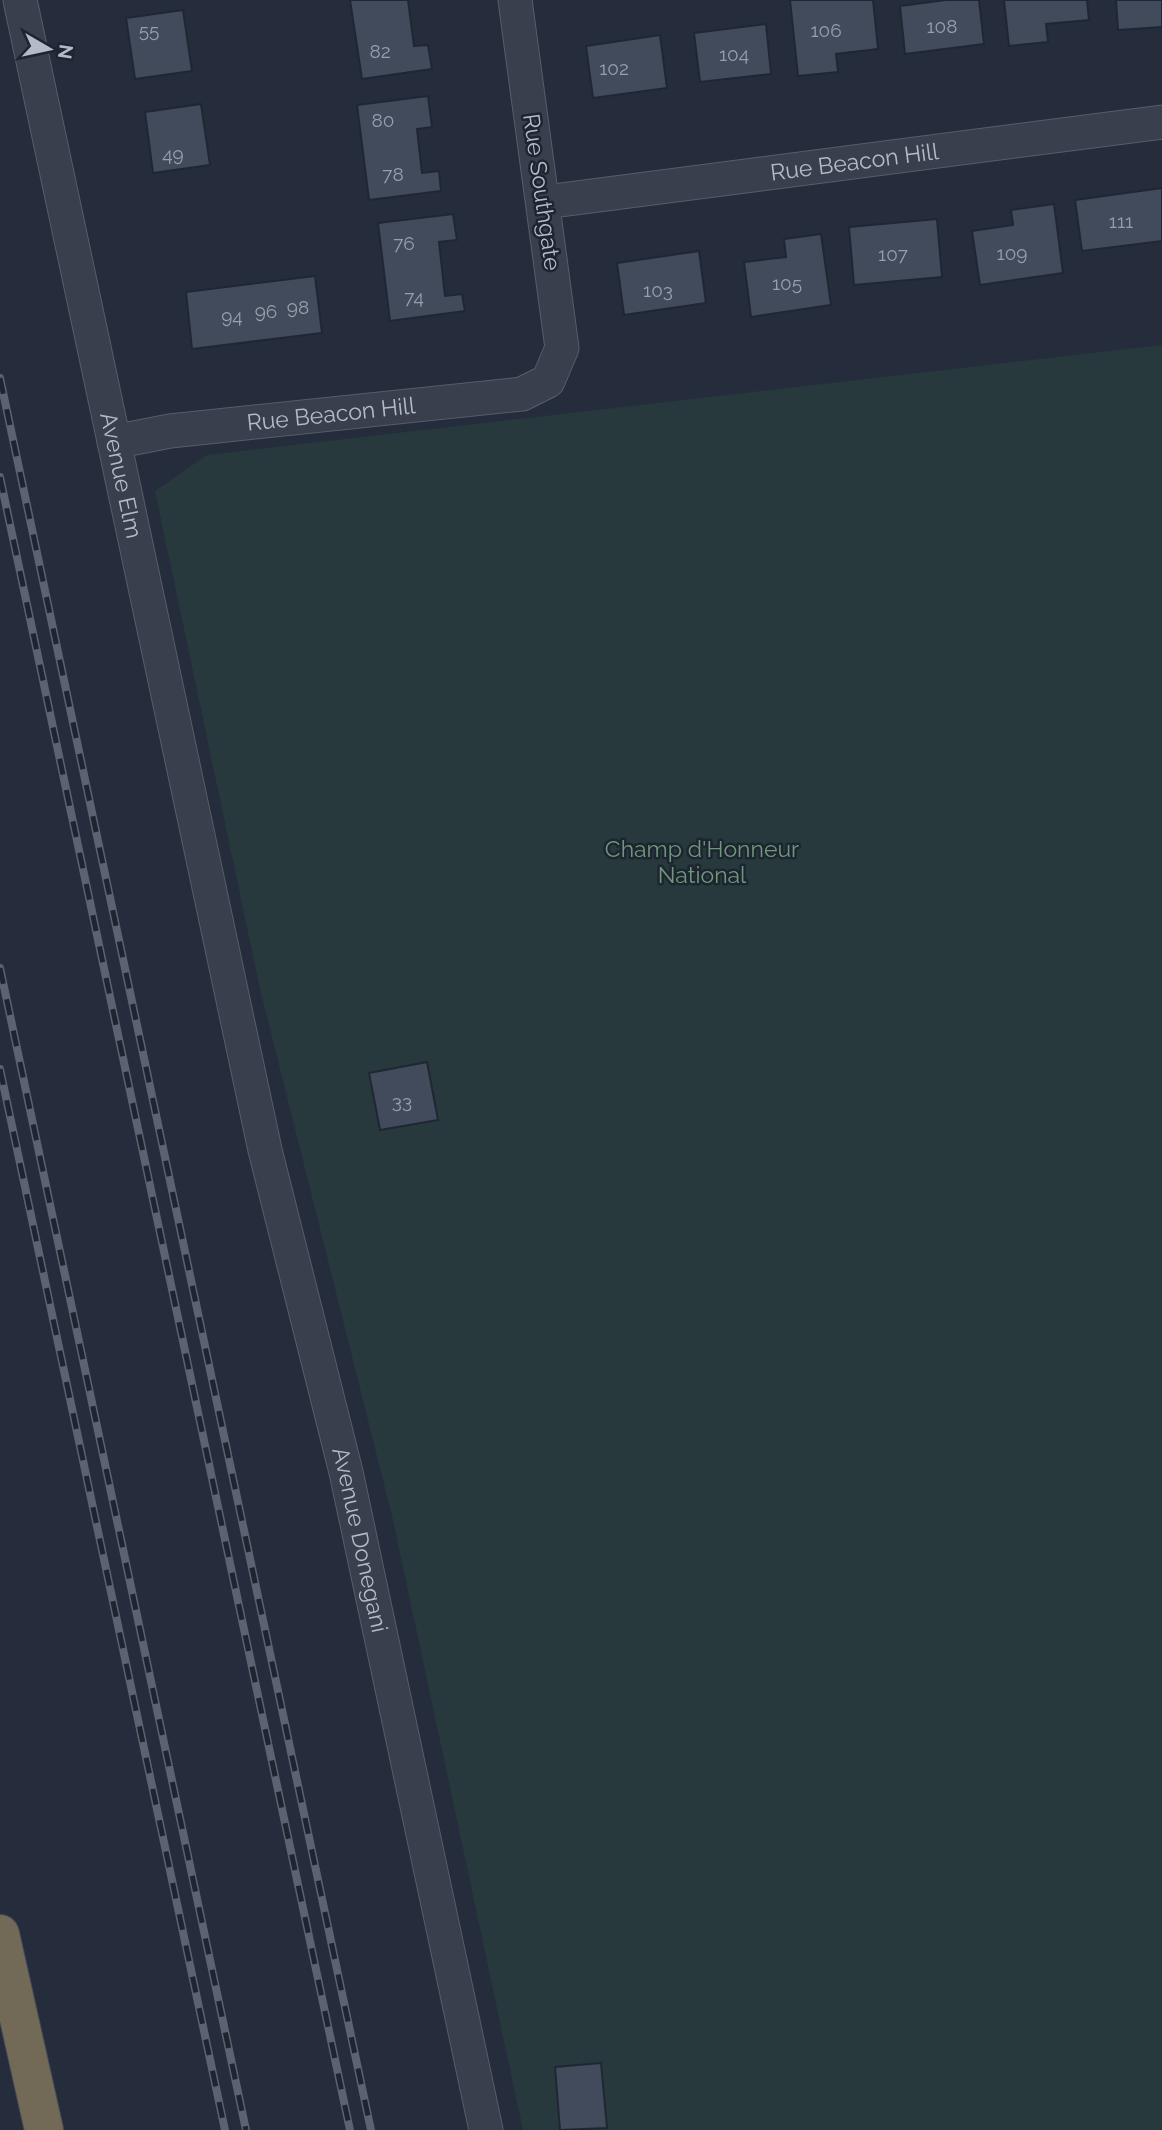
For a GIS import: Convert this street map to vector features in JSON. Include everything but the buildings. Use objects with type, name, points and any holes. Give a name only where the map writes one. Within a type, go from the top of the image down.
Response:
[{"type":"highway","points":[[0,1934],[44,2130]]},
{"type":"street","name":"Avenue Elm","points":[[20,0],[222,951]]},
{"type":"street","name":"Rue Southgate","points":[[515,0],[545,202],[562,348],[548,381]]},
{"type":"street","name":"Rue Beacon Hill","points":[[545,202],[1162,122]]},
{"type":"street","name":"Rue Beacon Hill","points":[[114,442],[170,431],[522,394],[548,381]]},
{"type":"street","name":"Avenue Donegani","points":[[222,951],[277,1203],[346,1472],[486,2130]]},
{"type":"green space","name":"Champ d'Honneur National","points":[[1162,345],[1162,2130],[523,2130],[393,1520],[260,989],[155,491],[207,455]]},
{"type":"railway","points":[[0,378],[371,2130]]},
{"type":"railway","points":[[0,477],[350,2130]]},
{"type":"railway","points":[[0,968],[246,2130]]},
{"type":"railway","points":[[0,1069],[225,2130]]}]
